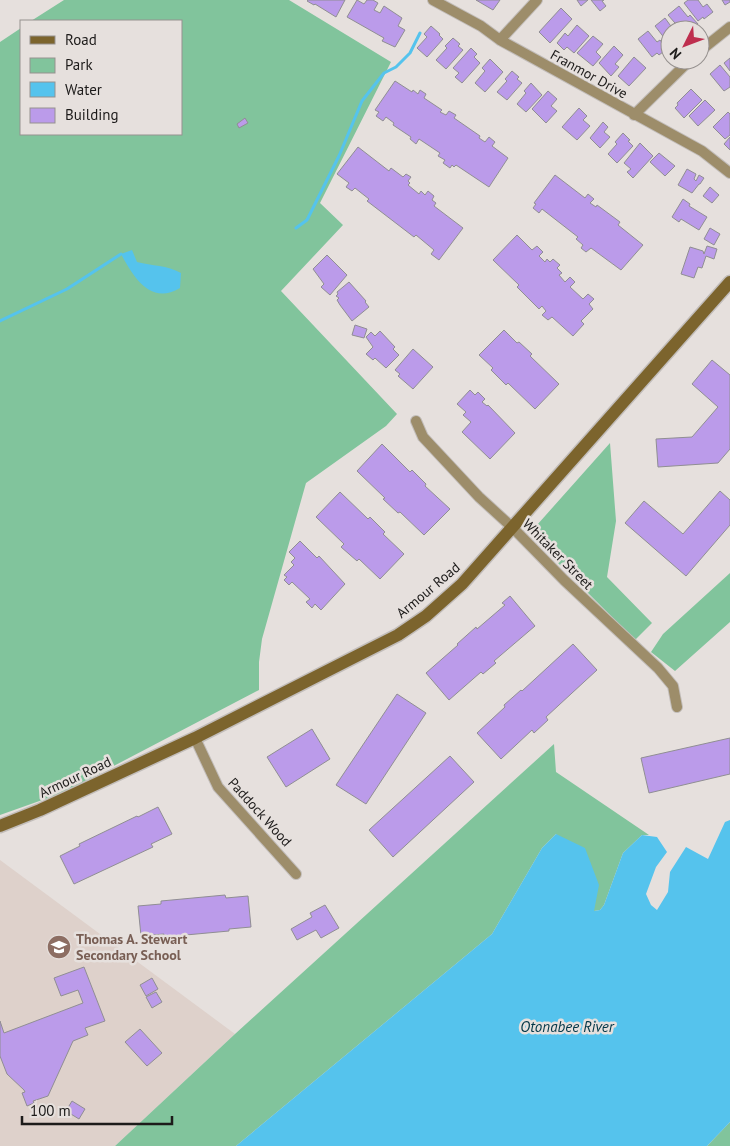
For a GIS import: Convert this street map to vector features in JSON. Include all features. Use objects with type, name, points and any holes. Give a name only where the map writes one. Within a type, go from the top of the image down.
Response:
[{"type":"main road","name":"Armour Road","points":[[0,826],[40,810],[194,738],[398,635],[426,616],[462,584],[513,528],[730,282]]},
{"type":"street","name":"Franmor Drive","points":[[433,0],[481,26],[500,40],[702,151],[730,173]]},
{"type":"street","points":[[500,40],[537,0]]},
{"type":"street","points":[[710,44],[730,27]]},
{"type":"street","points":[[634,115],[680,70]]},
{"type":"street","name":"Whitaker Street","points":[[416,421],[423,437],[479,497],[658,668],[673,686],[677,707]]},
{"type":"street","name":"Paddock Wood","points":[[194,738],[218,787],[296,874]]},
{"type":"shaded area","name":"Thomas A. Stewart Secondary School","points":[[0,860],[235,1034],[115,1146],[0,1146]]},
{"type":"green space","points":[[64,0],[289,0],[391,62],[320,203],[343,225],[281,291],[397,414],[386,426],[306,483],[262,639],[259,662],[259,690],[62,793],[0,815],[0,42],[20,29],[20,135],[182,135],[182,20],[33,20]]},
{"type":"green space","points":[[610,443],[616,521],[607,577],[652,623],[635,640],[529,534]]},
{"type":"green space","points":[[730,573],[730,622],[675,671],[651,652],[663,634]]},
{"type":"green space","points":[[554,744],[556,772],[649,835],[642,835],[623,853],[604,905],[600,910],[594,911],[556,834],[542,848],[492,934],[236,1146],[115,1146],[235,1034]]},
{"type":"green space","points":[[730,1122],[730,1146],[707,1146],[709,1144]]},
{"type":"water","points":[[132,250],[137,262],[165,267],[181,273],[180,288],[169,293],[160,293],[151,291],[144,286],[131,271],[121,254]]},
{"type":"water","name":"Otonabee River","points":[[730,820],[730,1122],[707,1146],[236,1146],[492,934],[542,848],[556,834],[585,848],[599,885],[594,911],[600,910],[604,905],[623,853],[642,835],[657,837],[667,852],[656,867],[646,894],[651,905],[657,910],[668,892],[670,872],[686,847],[708,859],[725,822]]},
{"type":"building","points":[[308,0],[345,0],[336,17]]},
{"type":"building","points":[[357,0],[364,4],[367,0],[373,0],[378,3],[374,10],[380,13],[384,6],[402,18],[398,26],[405,30],[395,47],[382,41],[384,38],[347,17]]},
{"type":"building","points":[[476,0],[500,0],[493,10]]},
{"type":"building","points":[[577,0],[588,0],[581,6]]},
{"type":"building","points":[[591,0],[604,0],[602,1],[606,6],[600,11]]},
{"type":"building","points":[[688,0],[698,0],[703,7],[707,4],[713,12],[704,19],[703,17],[697,20],[684,3]]},
{"type":"building","points":[[722,0],[730,0],[730,2],[725,5]]},
{"type":"building","points":[[679,6],[688,17],[690,15],[694,20],[672,20],[668,15]]},
{"type":"building","points":[[561,8],[572,19],[550,43],[539,32]]},
{"type":"building","points":[[660,22],[660,32],[655,26]]},
{"type":"building","points":[[577,25],[589,36],[574,53],[567,47],[564,50],[557,43],[565,33],[568,36]]},
{"type":"building","points":[[431,26],[443,39],[427,57],[417,48],[427,37],[424,34]]},
{"type":"building","points":[[648,31],[657,42],[660,40],[660,54],[657,53],[652,57],[638,39]]},
{"type":"building","points":[[593,36],[603,44],[596,52],[601,57],[593,66],[577,53]]},
{"type":"building","points":[[453,38],[460,44],[458,46],[463,50],[446,69],[436,60]]},
{"type":"building","points":[[614,46],[623,55],[615,64],[619,67],[611,76],[599,63]]},
{"type":"building","points":[[471,48],[477,54],[474,57],[480,63],[462,83],[455,77],[459,73],[453,68]]},
{"type":"building","points":[[634,57],[646,68],[629,86],[618,76]]},
{"type":"building","points":[[730,58],[730,71],[724,63]]},
{"type":"building","points":[[490,59],[503,72],[485,92],[475,83],[485,71],[482,68]]},
{"type":"building","points":[[720,65],[730,77],[730,87],[724,91],[710,74]]},
{"type":"building","points":[[512,71],[519,77],[517,79],[522,83],[507,100],[497,92],[507,81],[505,79]]},
{"type":"building","points":[[395,81],[412,92],[413,90],[418,94],[420,90],[426,94],[424,98],[442,110],[440,112],[446,115],[449,111],[456,115],[454,118],[480,136],[479,138],[485,142],[489,137],[495,142],[492,146],[508,158],[489,187],[456,165],[454,167],[452,165],[450,168],[443,163],[445,160],[438,156],[440,153],[419,139],[416,144],[410,139],[411,137],[393,125],[394,123],[386,117],[383,121],[376,116],[379,112],[375,110]]},
{"type":"building","points":[[531,83],[542,95],[526,112],[517,104]]},
{"type":"building","points":[[691,89],[702,100],[684,118],[675,108],[678,105],[677,103]]},
{"type":"building","points":[[548,91],[557,99],[551,106],[557,111],[546,123],[532,109]]},
{"type":"building","points":[[705,100],[715,110],[698,126],[689,116]]},
{"type":"building","points":[[579,108],[587,116],[583,120],[590,126],[577,140],[562,127]]},
{"type":"building","points":[[728,112],[730,114],[730,135],[725,139],[713,127]]},
{"type":"building","points":[[245,118],[248,123],[239,128],[237,124]]},
{"type":"building","points":[[603,122],[608,127],[604,132],[610,137],[600,148],[590,138]]},
{"type":"building","points":[[623,133],[633,146],[617,163],[608,154],[617,144],[615,142]]},
{"type":"building","points":[[730,137],[730,150],[724,144]]},
{"type":"building","points":[[640,143],[653,156],[633,178],[627,172],[631,169],[624,163]]},
{"type":"building","points":[[358,147],[389,171],[391,168],[403,177],[406,174],[411,177],[408,185],[419,194],[421,191],[425,195],[428,191],[434,196],[432,200],[436,203],[434,206],[463,228],[439,260],[431,254],[434,250],[416,235],[414,237],[367,201],[369,199],[355,188],[352,191],[346,187],[349,183],[337,174]]},
{"type":"building","points":[[659,153],[675,166],[665,176],[650,162]]},
{"type":"building","points":[[687,169],[696,174],[694,179],[696,181],[699,175],[704,178],[692,193],[678,185]]},
{"type":"building","points":[[555,175],[585,198],[588,194],[594,199],[590,203],[596,207],[597,205],[620,222],[618,225],[643,245],[621,270],[591,248],[586,252],[581,248],[583,245],[576,239],[578,237],[542,209],[539,213],[533,208],[536,204],[534,203]]},
{"type":"building","points":[[710,187],[719,195],[712,203],[703,196]]},
{"type":"building","points":[[683,199],[690,204],[689,206],[707,217],[699,230],[681,219],[679,222],[672,217]]},
{"type":"building","points":[[710,228],[720,234],[714,245],[704,239]]},
{"type":"building","points":[[517,235],[532,250],[537,246],[543,252],[539,256],[545,262],[547,259],[550,262],[553,259],[560,265],[557,268],[562,273],[559,275],[565,282],[570,277],[575,282],[570,287],[583,299],[588,294],[594,299],[589,304],[593,309],[581,321],[584,324],[573,336],[552,317],[548,320],[542,315],[546,311],[542,306],[539,309],[517,287],[519,285],[493,260]]},
{"type":"building","points":[[707,246],[717,249],[714,259],[706,256],[702,268],[698,267],[694,278],[681,274],[690,247],[703,251],[704,254]]},
{"type":"building","points":[[327,255],[347,275],[330,295],[321,287],[324,284],[313,269]]},
{"type":"building","points":[[349,282],[369,307],[352,321],[336,296],[337,292]]},
{"type":"building","points":[[355,325],[367,329],[364,338],[352,335]]},
{"type":"building","points":[[504,330],[532,354],[530,356],[559,384],[535,409],[508,383],[506,385],[491,370],[493,368],[479,355]]},
{"type":"building","points":[[380,331],[395,347],[393,349],[399,355],[386,368],[375,358],[373,360],[366,354],[373,347],[366,337],[371,332],[375,336]]},
{"type":"building","points":[[413,349],[433,367],[413,389],[398,376],[400,374],[395,370]]},
{"type":"building","points":[[712,360],[730,375],[730,449],[718,463],[658,467],[656,439],[692,437],[718,407],[692,384]]},
{"type":"building","points":[[470,390],[475,395],[478,392],[485,399],[482,402],[488,405],[515,433],[490,459],[462,432],[471,422],[463,415],[466,412],[457,404]]},
{"type":"building","points":[[382,444],[410,472],[412,470],[426,484],[425,486],[450,509],[424,535],[383,499],[385,498],[357,471]]},
{"type":"building","points":[[720,491],[730,500],[730,525],[686,576],[625,523],[644,501],[683,534]]},
{"type":"building","points":[[340,492],[368,519],[370,517],[385,532],[383,534],[404,554],[380,579],[359,559],[357,561],[341,547],[344,544],[316,517]]},
{"type":"building","points":[[300,541],[317,558],[319,556],[345,584],[321,610],[315,604],[312,608],[306,602],[310,599],[292,582],[289,585],[284,580],[287,577],[284,575],[294,565],[291,562],[295,558],[289,552]]},
{"type":"building","points":[[510,596],[535,626],[494,661],[496,663],[483,674],[481,672],[449,700],[426,673],[476,627],[477,629],[505,605],[502,603]]},
{"type":"building","points":[[573,644],[597,670],[546,717],[548,720],[534,733],[532,730],[501,759],[477,733],[505,707],[504,705]]},
{"type":"building","points":[[397,694],[426,713],[366,804],[336,785]]},
{"type":"building","points":[[312,729],[330,759],[286,787],[267,757]]},
{"type":"building","points":[[730,738],[730,774],[649,793],[641,758]]},
{"type":"building","points":[[450,756],[474,782],[393,857],[369,830]]},
{"type":"building","points":[[158,807],[172,834],[151,844],[153,847],[74,884],[60,856],[80,846],[79,844]]},
{"type":"building","points":[[225,895],[226,898],[248,896],[251,927],[164,937],[164,934],[141,936],[138,906],[161,904],[161,901]]},
{"type":"building","points":[[325,905],[339,928],[321,938],[316,930],[297,940],[291,929],[312,917],[310,913]]},
{"type":"building","points":[[84,967],[105,1021],[85,1028],[88,1035],[73,1041],[48,1096],[33,1101],[34,1103],[27,1106],[22,1093],[25,1092],[24,1090],[7,1074],[0,1056],[0,1021],[4,1033],[83,1003],[78,990],[61,996],[54,978]]},
{"type":"building","points":[[152,978],[158,989],[146,996],[140,985]]},
{"type":"building","points":[[156,992],[162,1002],[152,1008],[146,997]]},
{"type":"building","points":[[140,1029],[162,1053],[147,1066],[125,1042]]},
{"type":"building","points":[[72,1101],[85,1109],[79,1119],[66,1111]]},
{"type":"waterway","points":[[296,228],[307,220],[339,156],[362,101],[384,73],[396,67],[410,53],[420,33]]},
{"type":"waterway","points":[[0,321],[67,289],[121,254]]},
{"type":"place","name":"Thomas A. Stewart Secondary School","points":[[59,947]]}]
